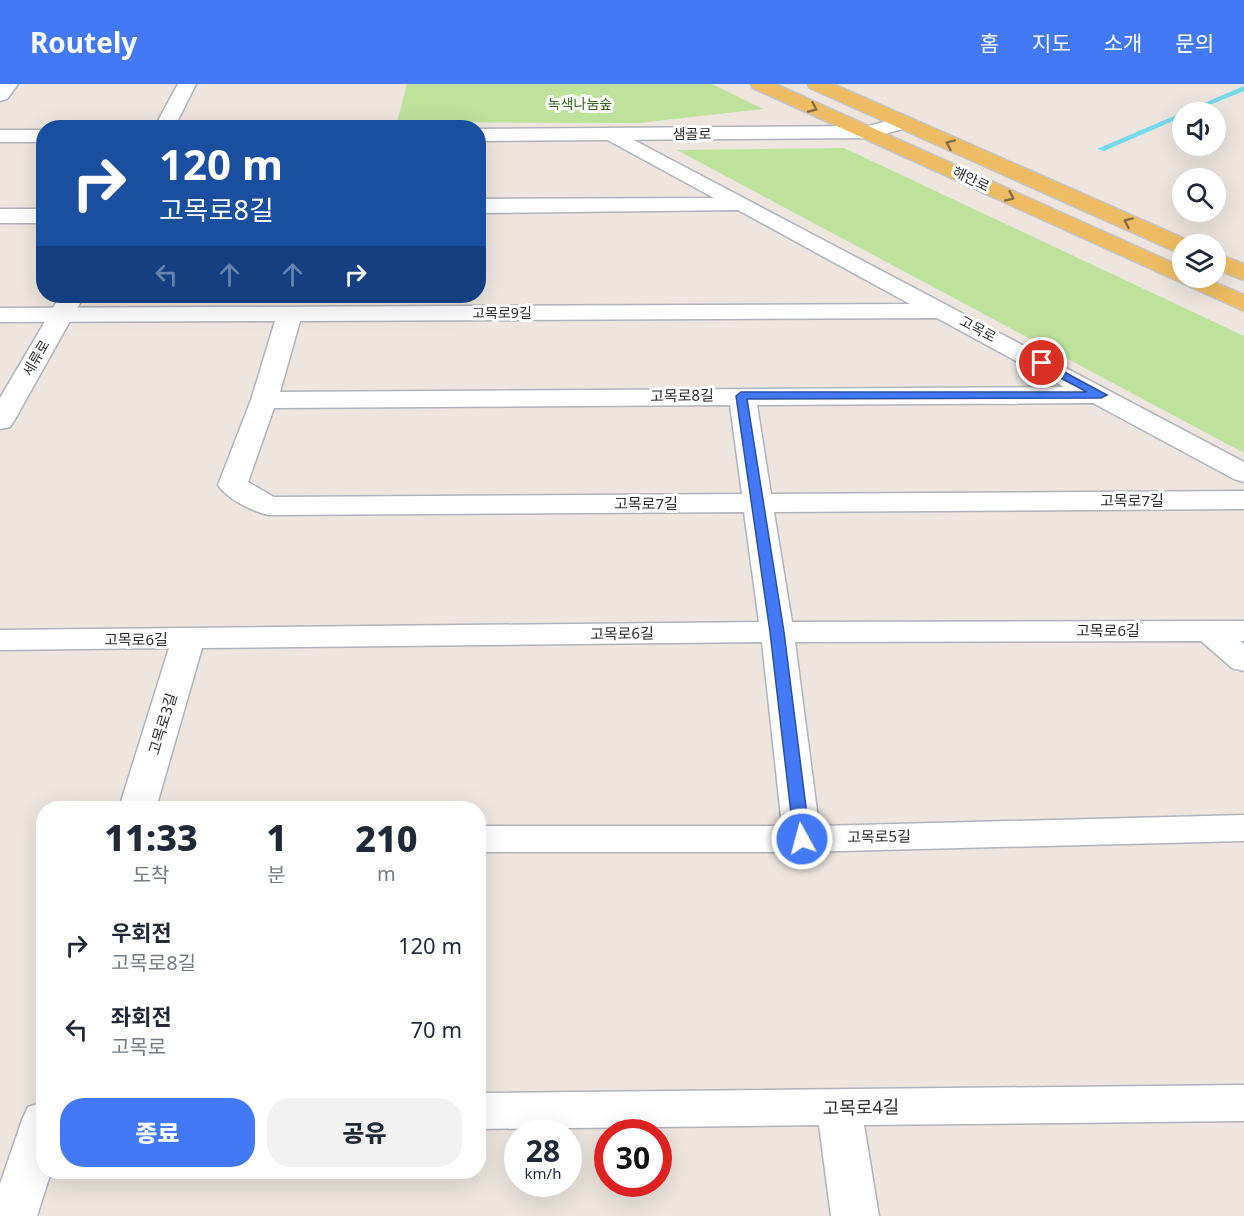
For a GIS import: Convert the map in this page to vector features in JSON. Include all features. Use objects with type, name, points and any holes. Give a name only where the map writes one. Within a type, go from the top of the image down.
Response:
[{"type":"main road","name":"해안로","points":[[760,84],[1172,271]]},
{"type":"main road","name":"해안로","points":[[817,84],[1172,242]]},
{"type":"main road","points":[[1226,265],[1244,273]]},
{"type":"main road","points":[[1208,288],[1244,304]]},
{"type":"street","points":[[0,95],[9,84]]},
{"type":"street","points":[[168,120],[187,84]]},
{"type":"street","name":"샘골로","points":[[486,135],[868,132],[904,123]]},
{"type":"street","name":"고목로","points":[[611,134],[1244,473]]},
{"type":"street","points":[[0,136],[36,136]]},
{"type":"street","name":"고목로","points":[[486,206],[742,204]]},
{"type":"street","points":[[0,216],[36,216]]},
{"type":"street","points":[[199,315],[216,303]]},
{"type":"street","name":"고목로9길","points":[[0,315],[66,306],[199,315],[943,311]]},
{"type":"street","name":"세류로","points":[[0,421],[66,306]]},
{"type":"street","name":"고목로7길","points":[[289,315],[264,400],[232,485],[268,506],[1244,500]]},
{"type":"street","name":"고목로8길","points":[[264,400],[1101,395]]},
{"type":"street","points":[[741,396],[777,632],[802,839]]},
{"type":"street","points":[[1209,631],[1244,661]]},
{"type":"street","name":"고목로6길","points":[[0,640],[188,640],[777,632],[1244,631]]},
{"type":"street","name":"고목로3길","points":[[139,801],[188,640]]},
{"type":"street","name":"고목로5길","points":[[486,839],[802,839],[1244,828]]},
{"type":"street","name":"고목로4길","points":[[486,1112],[1244,1103]]},
{"type":"street","points":[[839,1109],[855,1216]]},
{"type":"street","points":[[13,1216],[36,1145]]},
{"type":"green space","name":"녹색나눔숲","points":[[407,84],[712,84],[763,109],[638,123],[398,120]]},
{"type":"green space","points":[[844,148],[1244,336],[1244,453],[677,150]]},
{"type":"waterway","points":[[1210,102],[1244,88]]},
{"type":"waterway","points":[[1101,149],[1172,118]]},
{"type":"route","points":[[802,839],[777,632],[741,396],[1101,395],[1042,363]]}]
